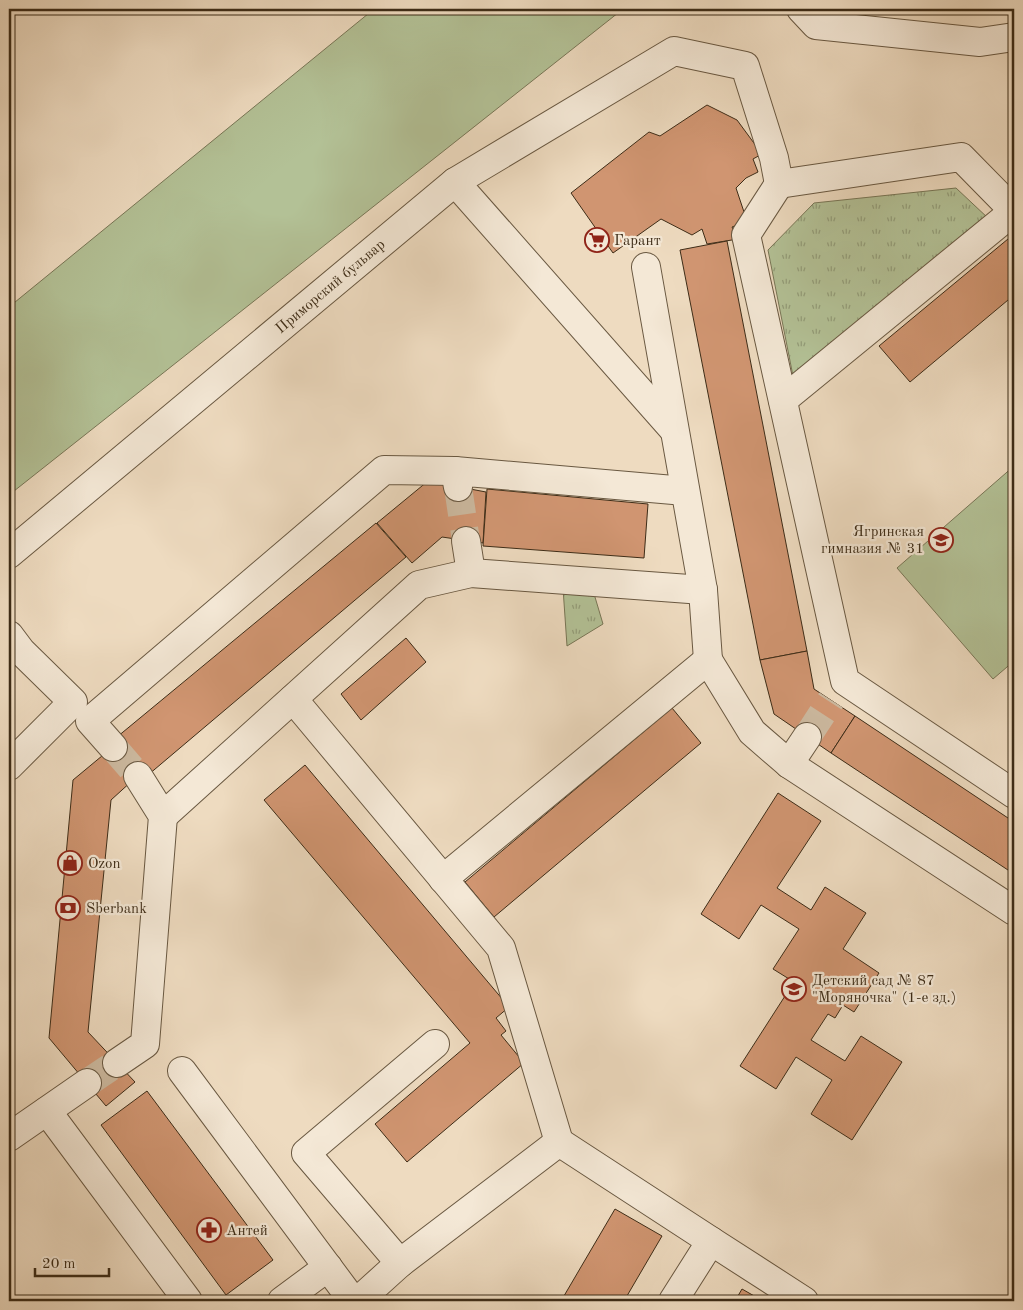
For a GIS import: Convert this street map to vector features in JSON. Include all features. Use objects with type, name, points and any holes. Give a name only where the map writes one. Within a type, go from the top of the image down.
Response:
[{"type":"street","points":[[801,9],[816,25],[980,42],[1014,37]]},
{"type":"street","name":"Приморский бульвар","points":[[9,554],[455,182],[674,51],[745,66],[774,158],[779,184]]},
{"type":"street","points":[[783,400],[1014,211],[961,157],[779,184],[746,235],[783,400],[838,690],[1014,794]]},
{"type":"street","points":[[455,182],[675,430]]},
{"type":"street","points":[[646,267],[703,590],[708,660],[752,732],[789,764],[1014,911]]},
{"type":"street","points":[[9,766],[82,711],[384,470],[457,479],[685,492]]},
{"type":"street","points":[[466,541],[471,573]]},
{"type":"street","points":[[163,816],[419,585],[471,573],[703,590]]},
{"type":"street","points":[[9,635],[22,651],[82,711],[113,747]]},
{"type":"street","points":[[443,879],[708,660]]},
{"type":"street","points":[[293,699],[501,948],[559,1142],[804,1301]]},
{"type":"street","points":[[789,764],[807,737]]},
{"type":"street","points":[[117,1063],[145,1044],[163,816],[138,776]]},
{"type":"street","points":[[400,1263],[306,1153],[435,1044]]},
{"type":"street","points":[[182,1071],[353,1301]]},
{"type":"street","points":[[9,1137],[87,1084]]},
{"type":"street","points":[[46,1111],[188,1301]]},
{"type":"street","points":[[358,1301],[400,1263],[559,1142]]},
{"type":"street","points":[[673,1301],[711,1241]]},
{"type":"street","points":[[282,1301],[328,1267]]},
{"type":"green space","points":[[374,9],[623,9],[9,495],[9,307]]},
{"type":"green space","points":[[956,188],[989,219],[794,381],[768,250],[814,203]]},
{"type":"green space","points":[[1014,466],[1014,661],[993,679],[897,568]]},
{"type":"green space","points":[[592,587],[603,624],[567,646],[563,588]]},
{"type":"building","points":[[707,105],[737,120],[762,154],[753,159],[758,172],[746,178],[736,188],[744,212],[740,224],[732,227],[738,239],[707,244],[702,229],[692,235],[661,219],[613,253],[571,193],[649,132],[660,136]]},
{"type":"building","points":[[1014,234],[1014,295],[910,382],[879,346]]},
{"type":"building","points":[[727,241],[807,651],[760,660],[680,250]]},
{"type":"building","points":[[428,481],[486,492],[483,543],[442,537],[412,563],[377,523]]},
{"type":"building","points":[[487,489],[648,504],[644,558],[483,546]]},
{"type":"building","points":[[376,523],[406,557],[148,775],[117,737]]},
{"type":"building","points":[[406,638],[426,662],[361,720],[341,694]]},
{"type":"building","points":[[807,651],[814,689],[855,716],[831,753],[774,714],[760,660]]},
{"type":"building","points":[[672,708],[701,743],[494,917],[465,882]]},
{"type":"building","points":[[855,716],[1014,822],[1014,874],[831,753]]},
{"type":"building","points":[[120,741],[144,770],[111,800],[88,1032],[135,1082],[106,1106],[49,1038],[73,780]]},
{"type":"building","points":[[305,765],[509,1007],[496,1018],[506,1031],[501,1035],[524,1063],[407,1162],[375,1124],[470,1043],[264,800]]},
{"type":"building","points":[[778,793],[821,821],[777,888],[811,910],[825,887],[866,913],[843,949],[879,973],[854,1012],[843,1005],[835,1018],[828,1014],[811,1040],[845,1061],[861,1036],[902,1062],[852,1140],[811,1114],[832,1080],[796,1057],[776,1089],[740,1066],[794,982],[773,969],[799,929],[761,905],[739,939],[701,914]]},
{"type":"building","points":[[147,1091],[273,1260],[226,1295],[101,1125]]},
{"type":"building","points":[[615,1209],[662,1236],[624,1301],[561,1301]]},
{"type":"building","points":[[742,1289],[763,1301],[735,1301]]},
{"type":"tunnel","points":[[458,487],[466,541]]},
{"type":"tunnel","points":[[807,737],[831,700]]},
{"type":"tunnel","points":[[113,747],[138,776]]},
{"type":"tunnel","points":[[87,1083],[117,1063]]},
{"type":"place","name":"Гарант","points":[[597,240]]},
{"type":"place","name":"Ягринская гимназия № 31","points":[[941,540]]},
{"type":"place","name":"Ozon","points":[[70,863]]},
{"type":"place","name":"Sberbank","points":[[68,908]]},
{"type":"place","name":"Детский сад № 87 \"Моряночка\" (1-е зд.)","points":[[794,989]]},
{"type":"place","name":"Антей","points":[[209,1230]]}]
